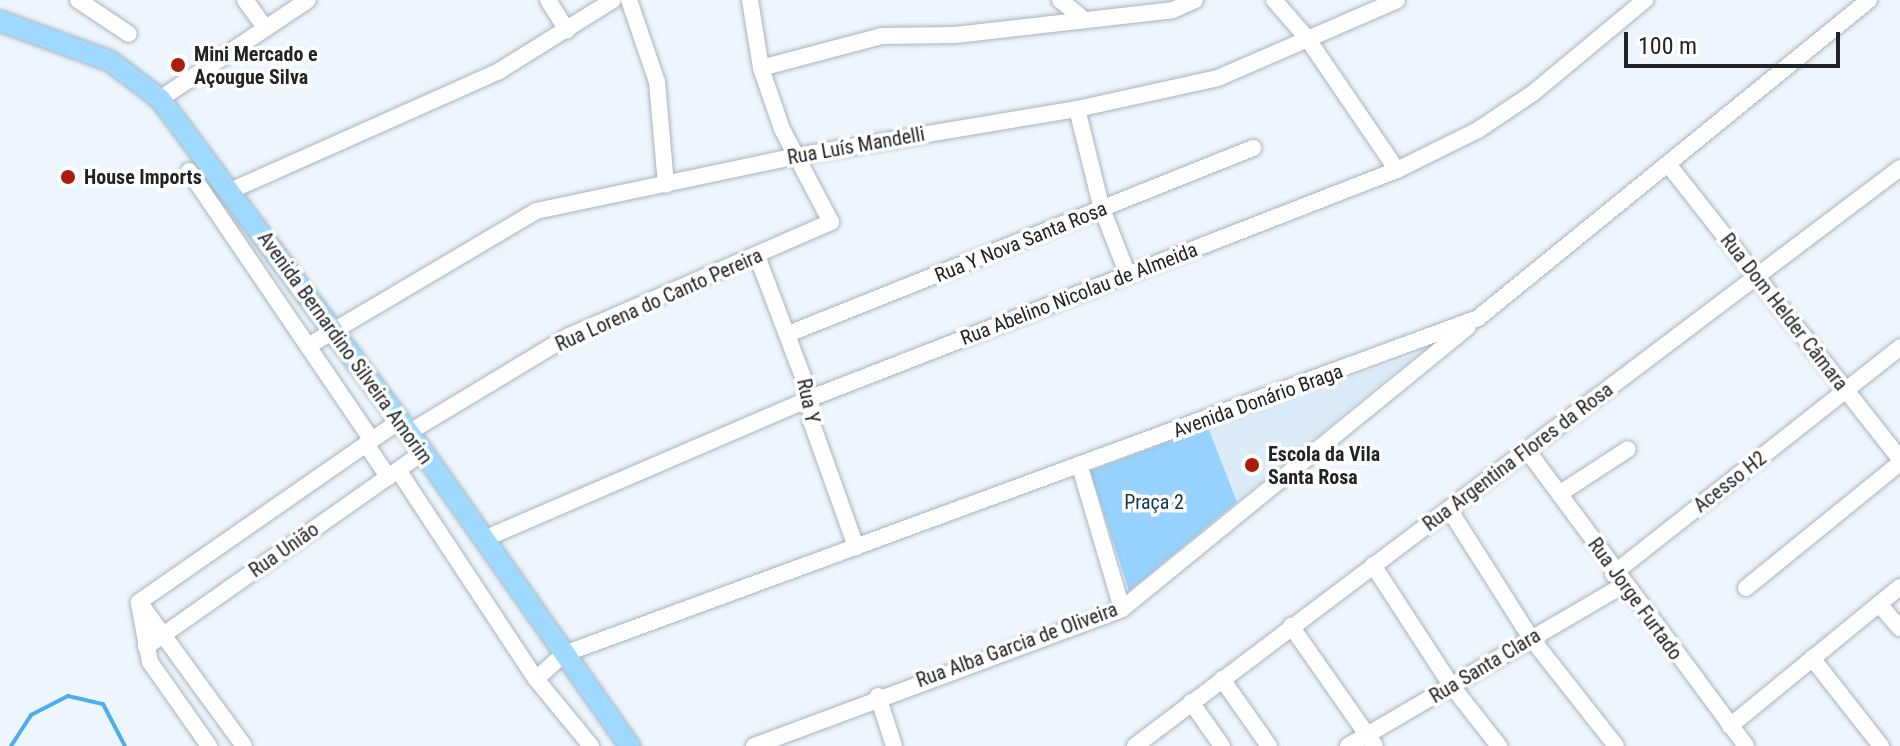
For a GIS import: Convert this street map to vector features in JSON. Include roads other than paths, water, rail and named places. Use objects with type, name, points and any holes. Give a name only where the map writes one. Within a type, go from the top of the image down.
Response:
[{"type":"main road","name":"Avenida Bernardino Silveira Amorim","points":[[0,21],[110,61],[160,99],[423,452],[630,746]]},
{"type":"street","points":[[78,0],[129,34]]},
{"type":"street","points":[[245,0],[265,28]]},
{"type":"street","points":[[160,99],[308,0]]},
{"type":"street","points":[[548,0],[567,30]]},
{"type":"street","points":[[230,191],[499,71],[613,0]]},
{"type":"street","points":[[629,0],[657,82],[666,185]]},
{"type":"street","points":[[750,0],[761,68],[796,156]]},
{"type":"street","points":[[1060,0],[1080,16]]},
{"type":"street","points":[[761,68],[882,36],[955,35],[1195,0]]},
{"type":"street","points":[[1274,0],[1307,38],[1397,170]]},
{"type":"street","name":"Rua Luís Mandelli","points":[[308,346],[536,211],[796,156],[1077,109],[1218,78],[1397,0]]},
{"type":"street","name":"Rua Abelino Nicolau de Almeida","points":[[484,539],[811,398],[1397,170],[1478,130],[1533,93],[1645,0]]},
{"type":"street","name":"Avenida Donário Braga","points":[[564,654],[1080,467],[1478,318],[1869,0]]},
{"type":"street","points":[[1077,109],[1102,209],[1128,275]]},
{"type":"street","name":"Rua Y Nova Santa Rosa","points":[[788,334],[1253,148]]},
{"type":"street","name":"Rua Lorena do Canto Pereira","points":[[404,427],[569,336],[831,222],[796,156]]},
{"type":"street","name":"Rua Dom Helder Câmara","points":[[1668,164],[1900,461]]},
{"type":"street","name":"Rua Argentina Flores da Rosa","points":[[1135,746],[1900,168]]},
{"type":"street","points":[[189,171],[369,442],[536,679],[591,746]]},
{"type":"street","name":"Rua Y","points":[[757,256],[811,398],[811,421],[856,547]]},
{"type":"street","name":"Rua Alba Garcia de Oliveira","points":[[754,746],[878,696],[1122,609],[1478,318]]},
{"type":"street","name":"Acesso H2","points":[[1618,580],[1900,347]]},
{"type":"street","name":"Rua União","points":[[139,602],[369,442],[404,427]]},
{"type":"street","points":[[1559,494],[1628,449]]},
{"type":"street","name":"Rua Jorge Furtado","points":[[1527,450],[1618,580],[1736,739]]},
{"type":"street","name":"Rua União","points":[[146,647],[423,452]]},
{"type":"street","points":[[1746,588],[1900,461]]},
{"type":"street","points":[[1080,467],[1122,609]]},
{"type":"street","points":[[1449,509],[1531,638],[1616,746]]},
{"type":"street","points":[[1373,565],[1451,685],[1499,746]]},
{"type":"street","name":"Rua Santa Clara","points":[[1348,746],[1371,741],[1451,685],[1531,638],[1618,580]]},
{"type":"street","points":[[1736,739],[1812,658],[1900,587]]},
{"type":"street","points":[[139,602],[244,746]]},
{"type":"street","points":[[139,602],[146,647],[154,669],[209,746]]},
{"type":"street","points":[[1879,604],[1900,628]]},
{"type":"street","points":[[1291,626],[1371,741]]},
{"type":"street","points":[[536,679],[564,654]]},
{"type":"street","points":[[1812,658],[1881,746]]},
{"type":"street","points":[[1222,679],[1269,746]]},
{"type":"street","points":[[878,696],[894,746]]},
{"type":"street","points":[[1191,702],[1222,746]]},
{"type":"waterway","points":[[11,746],[31,715],[68,696],[103,704],[125,746]]},
{"type":"place","name":"Mini Mercado e Açougue Silva","points":[[178,65]]},
{"type":"place","name":"House Imports","points":[[68,177]]},
{"type":"place","name":"Escola da Vila Santa Rosa","points":[[1252,465]]},
{"type":"park label","name":"Praça 2","points":[[1154,502]]}]
